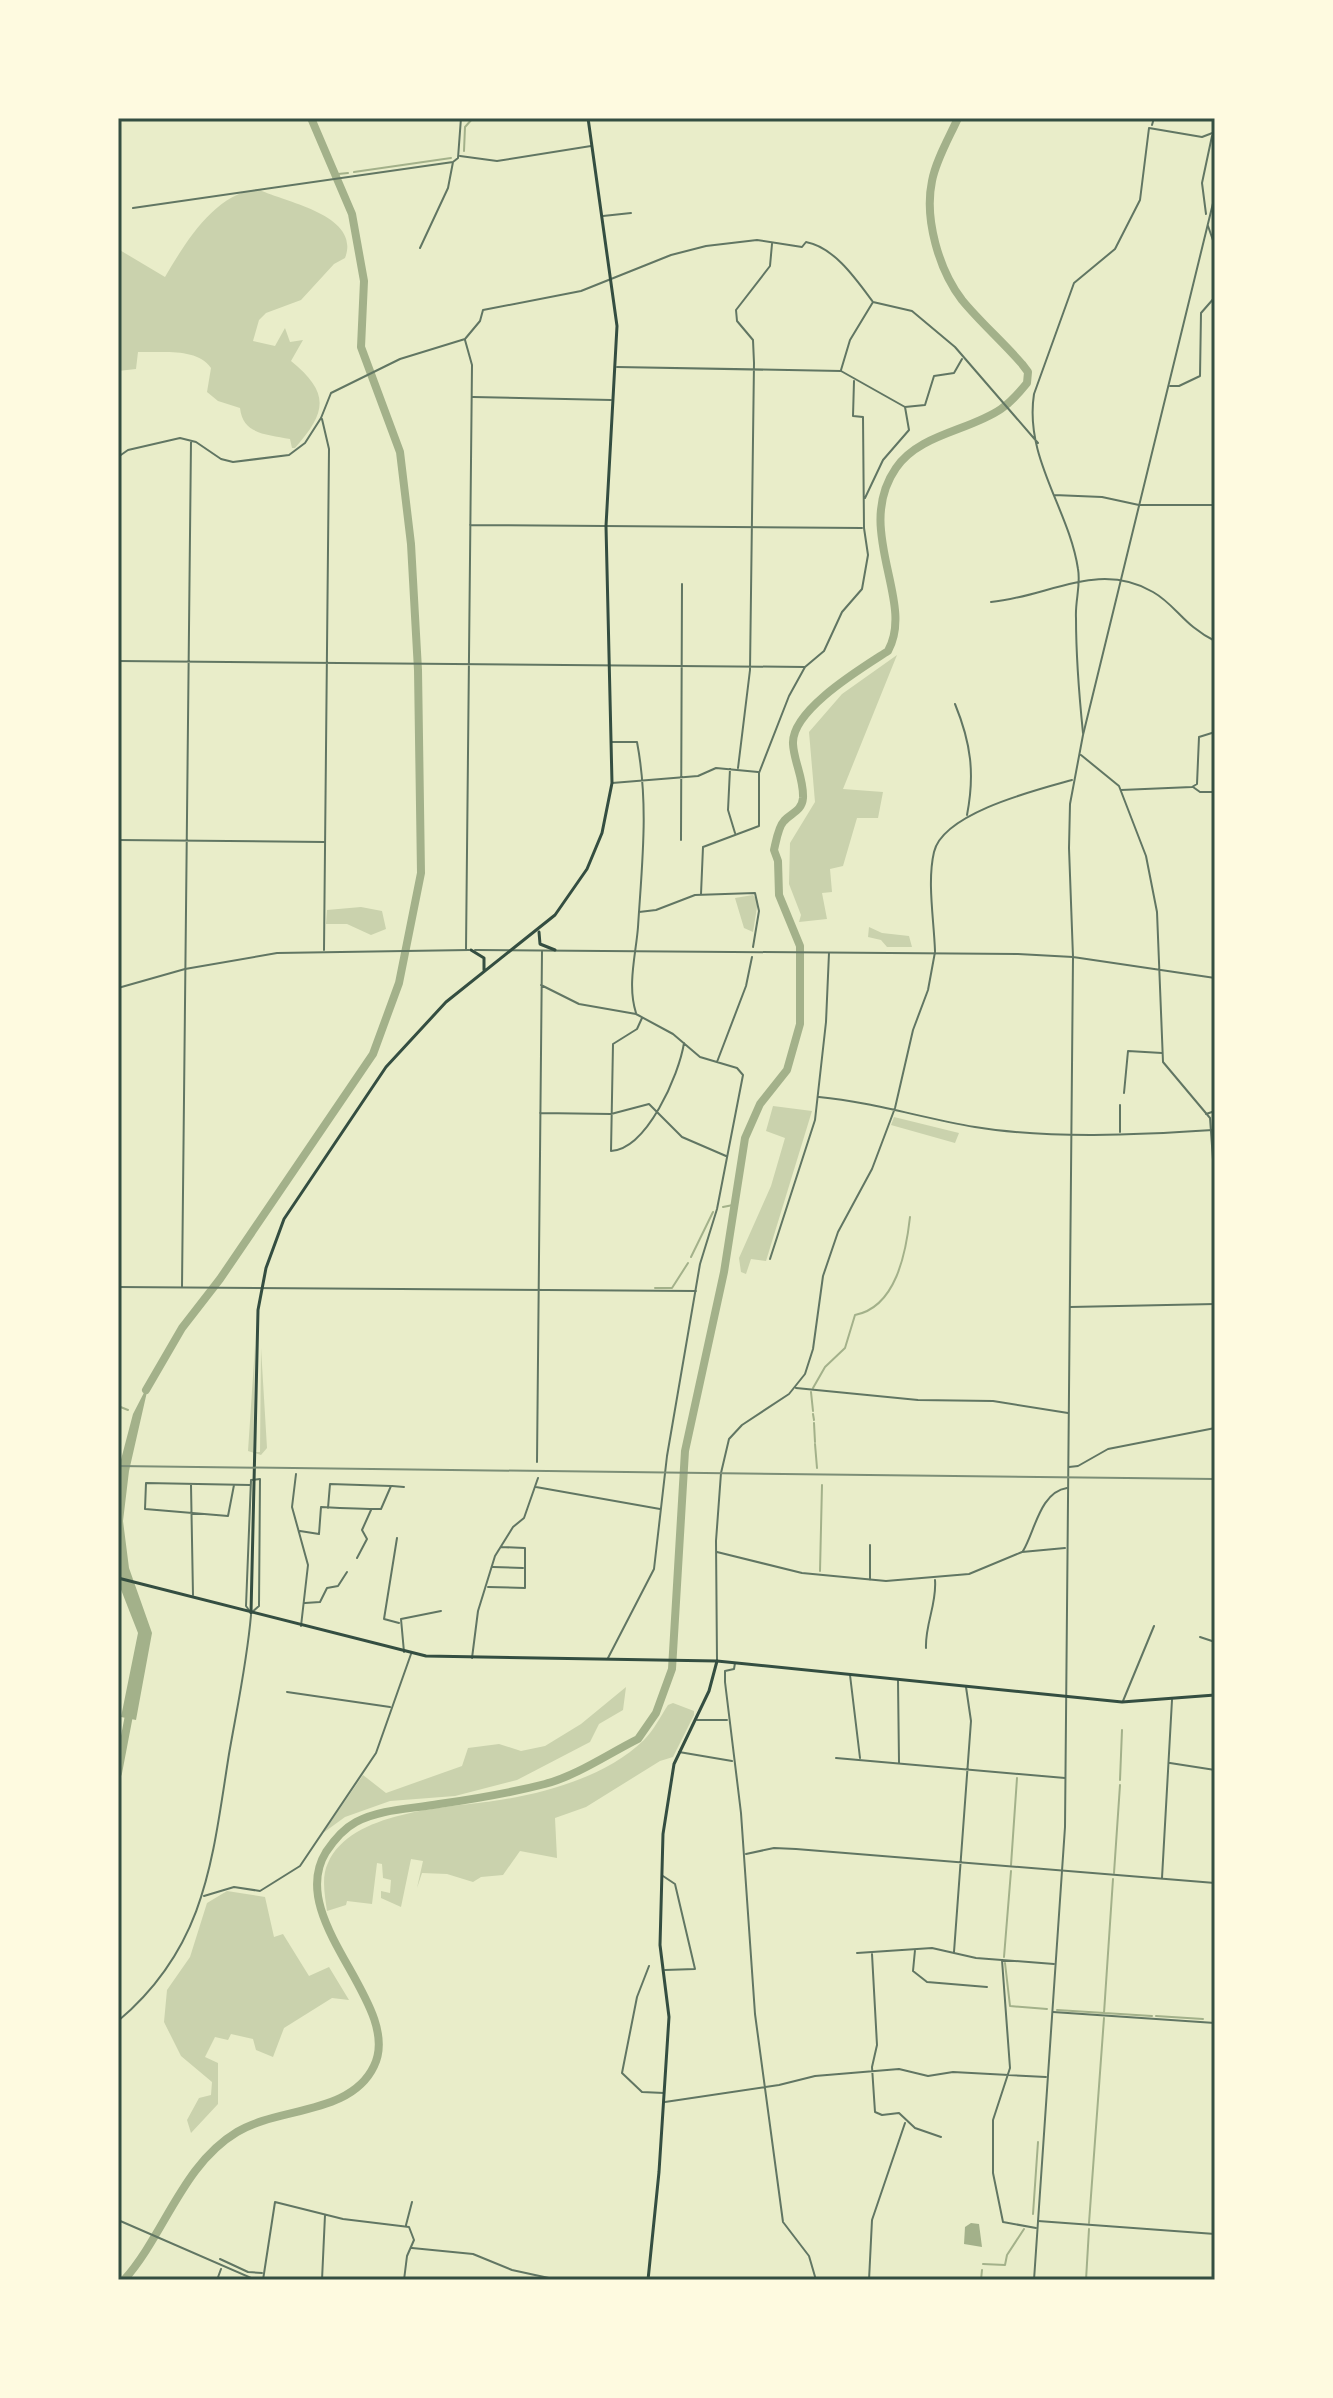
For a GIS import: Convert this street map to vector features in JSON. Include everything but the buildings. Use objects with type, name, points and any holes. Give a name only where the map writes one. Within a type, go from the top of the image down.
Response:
[{"type":"main road","points":[[251,1613],[261,1288],[284,1219],[374,1083],[418,1029],[541,928],[567,900],[587,869],[602,833],[612,783],[606,526],[617,367],[612,276],[588,118]]},
{"type":"main road","points":[[541,928],[538,935],[540,944],[555,950]]},
{"type":"main road","points":[[468,950],[484,958],[483,974]]},
{"type":"main road","points":[[118,1578],[411,1654],[472,1658],[717,1661],[1122,1702],[1215,1695]]},
{"type":"main road","points":[[648,2280],[665,2102],[669,2004],[660,1945],[661,1876],[669,1780],[712,1683],[717,1661]]},
{"type":"street","points":[[420,248],[448,188],[453,162],[459,155],[461,118]]},
{"type":"street","points":[[1083,735],[1076,663],[1079,580],[1071,536],[1042,474],[1032,408],[1074,283],[1115,249],[1140,200],[1147,136],[1154,118]]},
{"type":"street","points":[[1152,126],[1202,137],[1214,134],[1202,183],[1206,214]]},
{"type":"street","points":[[459,155],[470,160],[497,161],[593,146]]},
{"type":"street","points":[[133,208],[453,162]]},
{"type":"street","points":[[1034,2280],[1062,1872],[1065,1778],[1073,957],[1069,848],[1074,780],[1215,195]]},
{"type":"street","points":[[603,216],[631,213]]},
{"type":"street","points":[[1208,226],[1215,246]]},
{"type":"street","points":[[118,457],[128,450],[180,438],[192,440],[227,461],[271,459],[298,450],[321,418],[331,393],[377,369],[465,339],[480,321],[483,310],[581,291],[612,276],[706,246],[738,241],[802,247],[806,242],[822,246],[858,281],[873,302],[909,308],[955,347],[1008,412],[1038,443]]},
{"type":"street","points":[[738,768],[750,667],[754,370],[753,340],[737,321],[736,310],[770,266],[772,243]]},
{"type":"street","points":[[1169,386],[1179,386],[1200,376],[1201,313],[1215,297]]},
{"type":"street","points":[[841,371],[850,340],[873,302]]},
{"type":"street","points":[[465,339],[472,365],[468,950]]},
{"type":"street","points":[[617,367],[841,371],[905,407],[925,405],[934,376],[954,373],[962,358]]},
{"type":"street","points":[[701,894],[703,847],[759,826],[759,773],[789,696],[805,667],[824,651],[842,612],[862,589],[868,555],[864,528],[863,417],[853,416],[854,381]]},
{"type":"street","points":[[472,397],[614,400]]},
{"type":"street","points":[[864,498],[883,460],[909,430],[905,407]]},
{"type":"street","points":[[321,418],[329,449],[324,950]]},
{"type":"street","points":[[182,1287],[192,440]]},
{"type":"street","points":[[1053,496],[1099,496],[1139,505],[1215,505]]},
{"type":"street","points":[[470,525],[864,528]]},
{"type":"street","points":[[991,602],[1024,597],[1079,580],[1122,579],[1158,595],[1190,628],[1215,641]]},
{"type":"street","points":[[681,840],[682,584]]},
{"type":"street","points":[[118,661],[805,667]]},
{"type":"street","points":[[955,704],[970,742],[969,775],[973,784],[967,815]]},
{"type":"street","points":[[1121,790],[1192,787],[1197,784],[1199,737],[1215,732]]},
{"type":"street","points":[[611,742],[637,742],[645,782],[646,841],[633,951],[636,1014]]},
{"type":"street","points":[[1080,755],[1109,775],[1121,790],[1146,856],[1157,912],[1162,1053],[1165,1067],[1206,1114],[1213,1130],[1215,1187]]},
{"type":"street","points":[[730,768],[728,810],[735,833]]},
{"type":"street","points":[[612,783],[703,774],[711,769],[738,768],[759,773]]},
{"type":"street","points":[[717,1661],[715,1552],[721,1473],[729,1439],[742,1425],[796,1388],[811,1356],[823,1276],[838,1232],[872,1169],[895,1108],[913,1030],[928,990],[935,952],[933,853],[948,827],[967,815],[1074,780]]},
{"type":"street","points":[[1192,787],[1200,792],[1215,792]]},
{"type":"street","points":[[118,840],[325,842]]},
{"type":"street","points":[[638,912],[656,910],[701,894],[755,893],[759,911],[753,947]]},
{"type":"street","points":[[118,988],[185,969],[247,957],[324,950],[935,952],[1073,957],[1215,978]]},
{"type":"street","points":[[537,1462],[542,950]]},
{"type":"street","points":[[770,1259],[808,1146],[819,1097],[830,982],[828,952]]},
{"type":"street","points":[[716,1063],[746,986],[752,957]]},
{"type":"street","points":[[541,985],[579,1004],[642,1016],[700,1057],[737,1068],[743,1075],[696,1291],[651,1580],[608,1659]]},
{"type":"street","points":[[642,1016],[637,1029],[613,1044],[611,1151],[632,1145],[656,1111],[677,1068],[684,1043]]},
{"type":"street","points":[[1124,1093],[1128,1051],[1162,1053]]},
{"type":"street","points":[[819,1097],[895,1108],[977,1127],[1071,1132],[1213,1130]]},
{"type":"street","points":[[540,1113],[611,1114],[646,1104],[682,1137],[727,1157]]},
{"type":"street","points":[[1120,1105],[1120,1132]]},
{"type":"street","points":[[1206,1114],[1215,1111]]},
{"type":"street","points":[[118,1287],[696,1291]]},
{"type":"street","points":[[1070,1307],[1215,1304]]},
{"type":"street","points":[[796,1388],[918,1400],[978,1399],[1069,1414]]},
{"type":"street","points":[[1068,1467],[1078,1466],[1108,1449],[1215,1428]]},
{"type":"street","points":[[296,1474],[292,1507],[308,1565],[301,1626]]},
{"type":"street","points":[[472,1658],[478,1611],[492,1567],[500,1546],[524,1518],[538,1478]]},
{"type":"street","points":[[118,2021],[156,1985],[175,1960],[204,1896],[251,1613],[259,1606],[261,1480],[252,1479],[246,1606],[251,1613]]},
{"type":"street","points":[[234,1485],[230,1516],[144,1507],[146,1483],[251,1485]]},
{"type":"street","points":[[191,1484],[193,1598]]},
{"type":"street","points":[[328,1508],[330,1484],[404,1487]]},
{"type":"street","points":[[300,1531],[319,1534],[321,1507],[371,1509],[386,1506],[391,1486]]},
{"type":"street","points":[[535,1487],[661,1509]]},
{"type":"street","points":[[1022,1552],[1044,1505],[1056,1492],[1067,1488]]},
{"type":"street","points":[[357,1558],[367,1539],[362,1530],[371,1509]]},
{"type":"street","points":[[397,1538],[384,1621],[399,1623]]},
{"type":"street","points":[[870,1545],[870,1581]]},
{"type":"street","points":[[487,1587],[525,1588],[525,1548],[500,1546]]},
{"type":"street","points":[[715,1552],[748,1557],[802,1573],[870,1581],[977,1572],[1022,1552],[1067,1548]]},
{"type":"street","points":[[492,1567],[525,1568]]},
{"type":"street","points":[[304,1603],[320,1602],[327,1588],[338,1586],[347,1572]]},
{"type":"street","points":[[926,1648],[925,1629],[934,1600],[934,1578]]},
{"type":"street","points":[[399,1623],[403,1619],[441,1611]]},
{"type":"street","points":[[399,1623],[404,1652]]},
{"type":"street","points":[[1122,1702],[1154,1626]]},
{"type":"street","points":[[1200,1637],[1215,1642]]},
{"type":"street","points":[[204,1896],[234,1887],[265,1889],[300,1866],[376,1753],[411,1654]]},
{"type":"street","points":[[735,1663],[734,1669],[725,1672],[728,1720],[744,1855],[747,1933],[765,2087],[784,2226],[809,2256],[816,2280]]},
{"type":"street","points":[[850,1675],[860,1760]]},
{"type":"street","points":[[898,1680],[899,1763]]},
{"type":"street","points":[[954,1952],[971,1721],[966,1687]]},
{"type":"street","points":[[287,1692],[392,1708]]},
{"type":"street","points":[[1162,1879],[1172,1700]]},
{"type":"street","points":[[696,1720],[728,1720]]},
{"type":"street","points":[[679,1752],[733,1760]]},
{"type":"street","points":[[836,1758],[1065,1778]]},
{"type":"street","points":[[1169,1762],[1215,1770]]},
{"type":"street","points":[[744,1855],[782,1848],[1215,1883]]},
{"type":"street","points":[[661,1876],[675,1884],[679,1915],[695,1964],[695,1969],[663,1970]]},
{"type":"street","points":[[857,1953],[915,1949],[1055,1965]]},
{"type":"street","points":[[915,1949],[913,1971],[927,1982],[987,1987]]},
{"type":"street","points":[[872,1954],[877,2045],[872,2072],[876,2113],[899,2113],[924,2134],[941,2137]]},
{"type":"street","points":[[1002,1960],[1010,2065],[993,2120],[997,2198],[1003,2222],[1037,2228]]},
{"type":"street","points":[[649,1966],[637,1997],[622,2073],[642,2092],[665,2093]]},
{"type":"street","points":[[1052,2012],[1215,2023]]},
{"type":"street","points":[[665,2102],[815,2076],[902,2069],[928,2076],[947,2072],[1047,2077]]},
{"type":"street","points":[[869,2280],[872,2220],[906,2122]]},
{"type":"street","points":[[263,2280],[275,2202],[326,2214],[406,2226],[414,2234],[404,2280]]},
{"type":"street","points":[[406,2226],[412,2202]]},
{"type":"street","points":[[322,2280],[326,2214]]},
{"type":"street","points":[[118,2220],[256,2280]]},
{"type":"street","points":[[1037,2221],[1215,2234]]},
{"type":"street","points":[[411,2248],[473,2254],[512,2270],[558,2280]]},
{"type":"street","points":[[222,2261],[248,2272],[263,2273]]},
{"type":"street","points":[[217,2280],[221,2269]]},
{"type":"shaded area","points":[[258,189],[331,220],[342,230],[347,243],[345,258],[334,264],[301,300],[266,313],[259,320],[253,341],[275,346],[285,328],[290,342],[303,340],[291,361],[312,382],[320,402],[314,423],[295,448],[292,448],[290,439],[251,428],[242,417],[240,408],[218,401],[207,392],[211,368],[197,357],[178,352],[138,352],[136,369],[118,371],[118,249],[165,277],[192,235],[215,210],[242,193]]},
{"type":"shaded area","points":[[897,655],[843,789],[883,792],[878,818],[857,818],[843,866],[830,869],[832,892],[822,893],[827,919],[799,922],[801,915],[789,884],[790,843],[815,802],[809,732],[842,694]]},
{"type":"shaded area","points":[[753,895],[758,901],[753,932],[744,928],[735,898]]},
{"type":"shaded area","points":[[361,907],[382,911],[386,929],[371,935],[347,924],[326,924],[327,910]]},
{"type":"shaded area","points":[[869,927],[882,933],[909,936],[912,947],[887,947],[881,940],[868,937]]},
{"type":"shaded area","points":[[773,1106],[812,1111],[766,1261],[751,1259],[746,1274],[741,1272],[739,1258],[771,1186],[785,1138],[766,1131]]},
{"type":"shaded area","points":[[894,1117],[959,1133],[955,1143],[891,1125]]},
{"type":"shaded area","points":[[255,1346],[253,1452],[260,1452],[261,1348],[267,1448],[261,1455],[248,1451]]},
{"type":"shaded area","points":[[149,1383],[129,1471],[123,1521],[129,1568],[152,1633],[136,1720],[121,1717],[138,1633],[118,1582],[118,1471],[133,1414]]},
{"type":"shaded area","points":[[626,1687],[623,1710],[599,1724],[590,1742],[517,1780],[455,1796],[390,1801],[345,1817],[323,1833],[363,1775],[386,1793],[462,1766],[468,1748],[499,1744],[521,1751],[545,1746],[581,1724]]},
{"type":"shaded area","points":[[673,1703],[694,1711],[694,1715],[673,1757],[660,1761],[586,1807],[555,1818],[557,1858],[520,1851],[503,1875],[481,1877],[473,1882],[447,1874],[422,1873],[417,1888],[423,1861],[411,1859],[401,1907],[381,1898],[381,1891],[390,1893],[391,1880],[383,1878],[382,1864],[377,1863],[372,1904],[347,1901],[346,1905],[327,1911],[324,1887],[326,1868],[340,1846],[357,1832],[401,1815],[532,1794],[593,1774],[629,1753],[644,1740],[668,1705]]},
{"type":"shaded area","points":[[227,1891],[265,1897],[274,1937],[283,1934],[309,1976],[329,1967],[349,2000],[332,1998],[284,2028],[273,2057],[256,2050],[253,2039],[231,2034],[228,2040],[215,2037],[205,2057],[218,2063],[218,2104],[191,2133],[187,2120],[199,2098],[211,2095],[212,2082],[181,2056],[164,2022],[167,1990],[190,1957],[207,1903]]},
{"type":"shaded area","points":[[971,2223],[979,2224],[982,2247],[964,2244],[965,2227]]},
{"type":"waterway","points":[[146,1390],[182,1328],[220,1279],[373,1054],[399,983],[421,873],[418,670],[411,544],[400,452],[361,347],[364,281],[352,214],[311,118]]},
{"type":"waterway","points":[[464,151],[465,127],[473,118],[519,118]]},
{"type":"waterway","points":[[124,2280],[188,2181],[218,2146],[254,2124],[331,2102],[349,2093],[363,2082],[374,2066],[379,2042],[373,2016],[320,1906],[317,1878],[326,1852],[339,1835],[356,1822],[376,1814],[492,1796],[557,1780],[638,1739],[656,1713],[672,1669],[685,1451],[724,1272],[745,1138],[760,1104],[787,1070],[800,1024],[800,946],[779,895],[778,861],[774,850],[782,824],[798,809],[803,798],[793,744],[795,731],[815,704],[830,691],[888,651],[895,631],[895,610],[882,540],[881,516],[884,492],[896,468],[931,440],[1001,409],[1027,383],[1028,372],[1022,364],[954,288],[935,244],[930,211],[932,181],[958,118]]},
{"type":"waterway","points":[[354,172],[451,158]]},
{"type":"waterway","points":[[338,174],[348,173]]},
{"type":"waterway","points":[[723,1207],[733,1205]]},
{"type":"waterway","points":[[691,1257],[713,1212]]},
{"type":"waterway","points":[[813,1388],[825,1367],[845,1348],[855,1315],[869,1310],[889,1290],[902,1262],[910,1217]]},
{"type":"waterway","points":[[655,1288],[672,1288],[688,1263]]},
{"type":"waterway","points":[[811,1392],[813,1411]]},
{"type":"waterway","points":[[118,1406],[128,1410]]},
{"type":"waterway","points":[[813,1414],[814,1420]]},
{"type":"waterway","points":[[814,1423],[815,1442]]},
{"type":"waterway","points":[[815,1444],[817,1468]]},
{"type":"waterway","points":[[820,1571],[822,1485]]},
{"type":"waterway","points":[[118,1773],[130,1710]]},
{"type":"waterway","points":[[1120,1780],[1122,1730]]},
{"type":"waterway","points":[[1011,1865],[1017,1778]]},
{"type":"waterway","points":[[1114,1873],[1120,1785]]},
{"type":"waterway","points":[[1004,1957],[1011,1871]]},
{"type":"waterway","points":[[1104,2013],[1113,1879]]},
{"type":"waterway","points":[[1005,1963],[1010,2006],[1047,2009]]},
{"type":"waterway","points":[[1057,2010],[1152,2016]]},
{"type":"waterway","points":[[1156,2016],[1203,2019]]},
{"type":"waterway","points":[[1089,2223],[1104,2018]]},
{"type":"waterway","points":[[1033,2214],[1038,2142]]},
{"type":"waterway","points":[[983,2264],[1005,2265],[1007,2255],[1024,2229]]},
{"type":"waterway","points":[[1086,2280],[1089,2229]]},
{"type":"waterway","points":[[981,2280],[982,2270]]},
{"type":"railway","points":[[118,1466],[1215,1479]]}]
